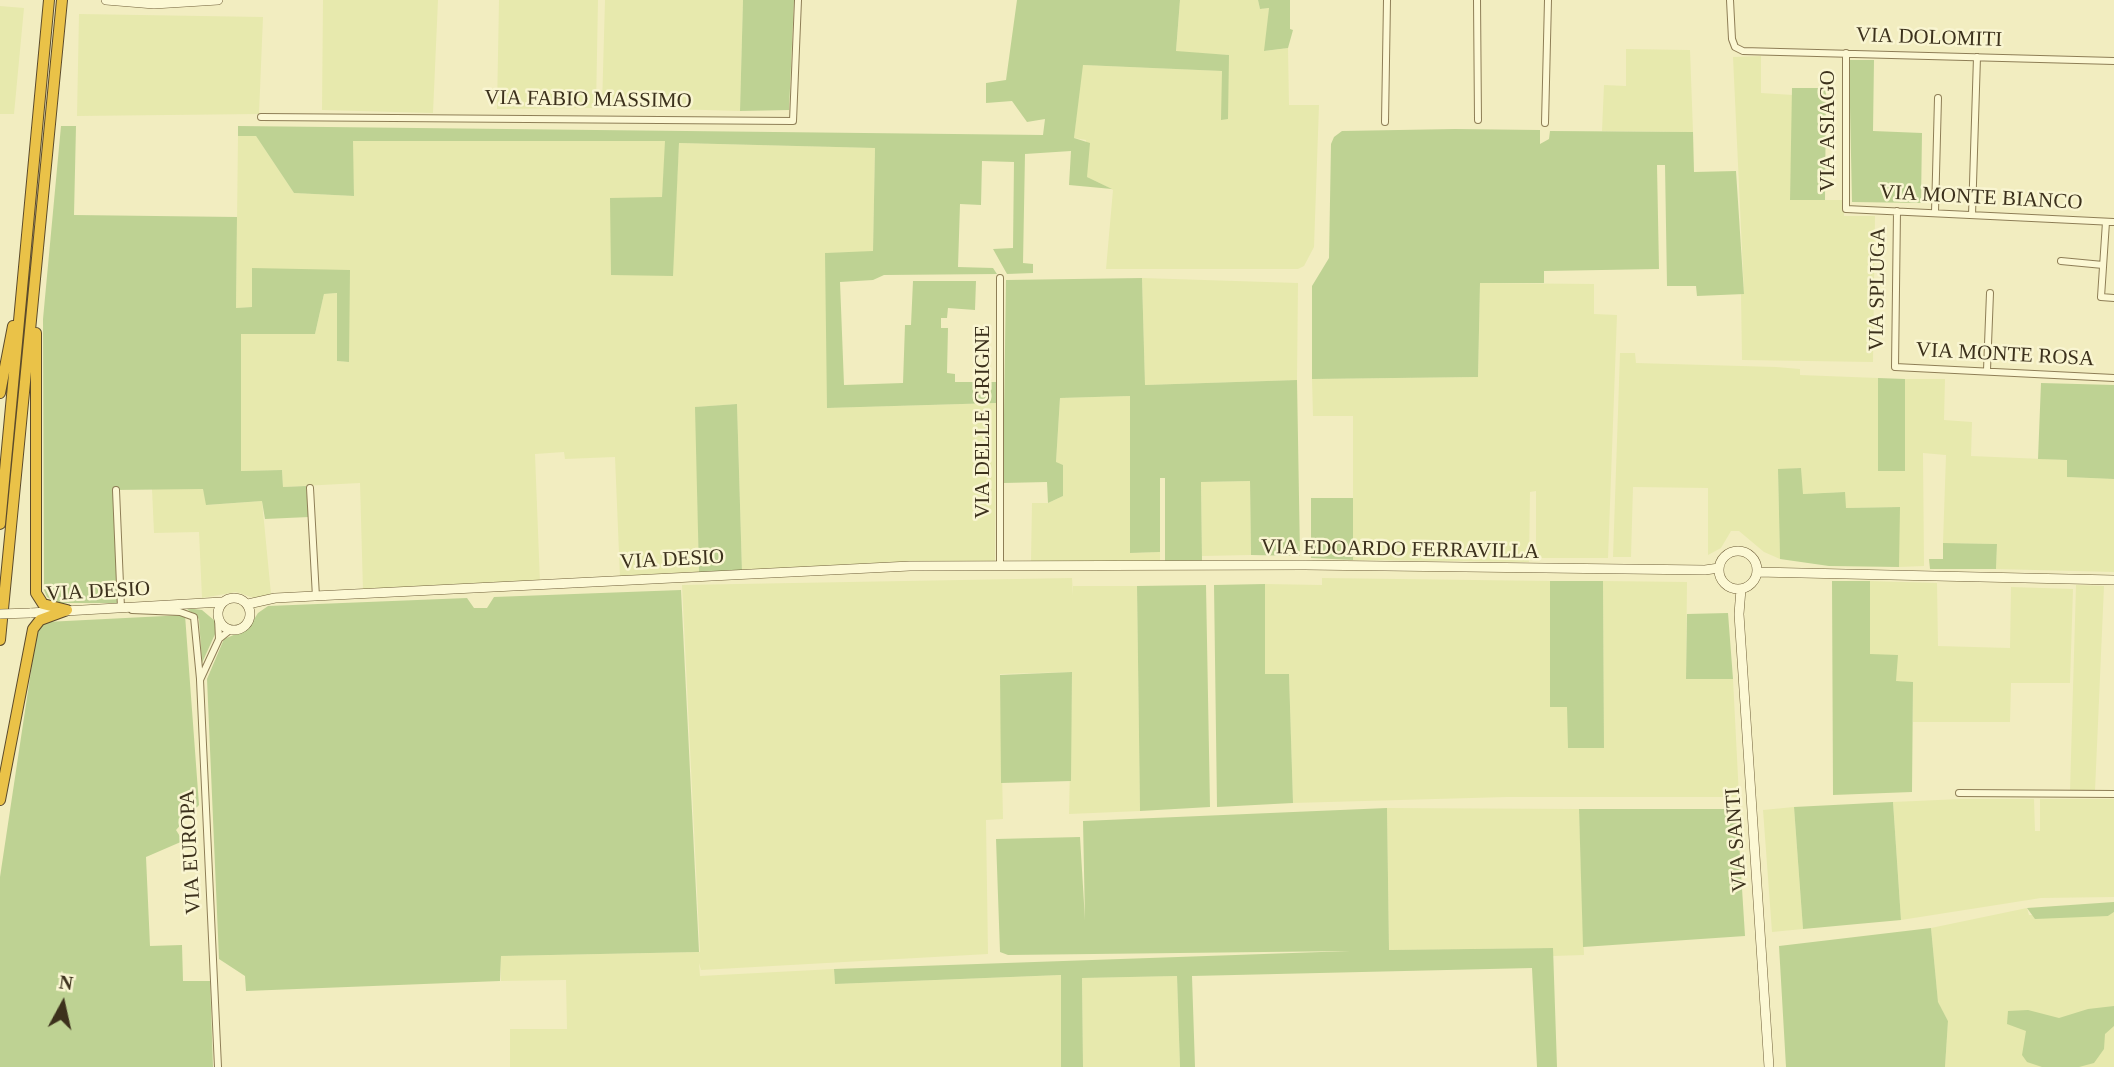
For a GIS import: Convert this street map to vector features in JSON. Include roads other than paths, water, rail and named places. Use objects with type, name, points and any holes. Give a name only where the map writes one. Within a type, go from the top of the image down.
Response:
[{"type":"highway","points":[[0,524],[49,0]]},
{"type":"highway","points":[[0,640],[62,0]]},
{"type":"highway","points":[[36,273],[36,593],[43,604],[67,610]]},
{"type":"highway","points":[[0,393],[21,296]]},
{"type":"highway","points":[[0,800],[33,629],[40,620],[67,610]]},
{"type":"street","points":[[106,0],[154,4],[218,0]]},
{"type":"street","name":"VIA FABIO MASSIMO","points":[[261,117],[793,121],[798,0]]},
{"type":"street","points":[[1385,122],[1387,0]]},
{"type":"street","points":[[1478,0],[1478,120]]},
{"type":"street","points":[[1545,123],[1548,0]]},
{"type":"street","name":"VIA DOLOMITI","points":[[1730,0],[1732,39],[1735,47],[1743,51],[2114,61]]},
{"type":"street","name":"VIA ASIAGO","points":[[1846,53],[1846,209]]},
{"type":"street","points":[[1972,215],[1978,57]]},
{"type":"street","points":[[1936,212],[1938,98]]},
{"type":"street","name":"VIA MONTE BIANCO","points":[[1846,209],[2114,222]]},
{"type":"street","name":"VIA SPLUGA","points":[[1895,367],[1897,211]]},
{"type":"street","points":[[2106,222],[2101,297],[2114,298]]},
{"type":"street","points":[[2061,261],[2103,265]]},
{"type":"street","name":"VIA DELLE GRIGNE","points":[[1000,278],[1000,565]]},
{"type":"street","points":[[1987,370],[1990,293]]},
{"type":"street","name":"VIA MONTE ROSA","points":[[1895,367],[2114,378]]},
{"type":"street","points":[[310,488],[316,597]]},
{"type":"street","points":[[116,490],[122,608],[143,612],[180,612],[194,617],[200,680]]},
{"type":"street","points":[[1742,552],[1751,557],[1757,572],[1752,583],[1741,589],[1730,588],[1721,580],[1719,568],[1727,555],[1742,552]]},
{"type":"street","name":"VIA DESIO","points":[[249,609],[266,601],[316,597],[782,571],[1000,565],[1080,566]]},
{"type":"street","name":"VIA EDOARDO FERRAVILLA","points":[[1080,566],[1719,568]]},
{"type":"street","points":[[1757,572],[2114,580]]},
{"type":"street","name":"VIA SANTI","points":[[1730,588],[1739,611]]},
{"type":"street","name":"VIA SANTI","points":[[1741,589],[1739,611],[1769,1067]]},
{"type":"street","points":[[232,597],[249,609],[246,625],[230,630],[218,615],[222,602],[232,597]]},
{"type":"street","name":"VIA DESIO","points":[[0,614],[222,602]]},
{"type":"street","name":"VIA DESIO","points":[[198,604],[218,615]]},
{"type":"street","name":"VIA EUROPA","points":[[218,615],[219,639]]},
{"type":"street","name":"VIA EUROPA","points":[[218,1067],[200,680],[219,639],[230,630]]},
{"type":"street","points":[[1959,793],[2114,794]]}]
